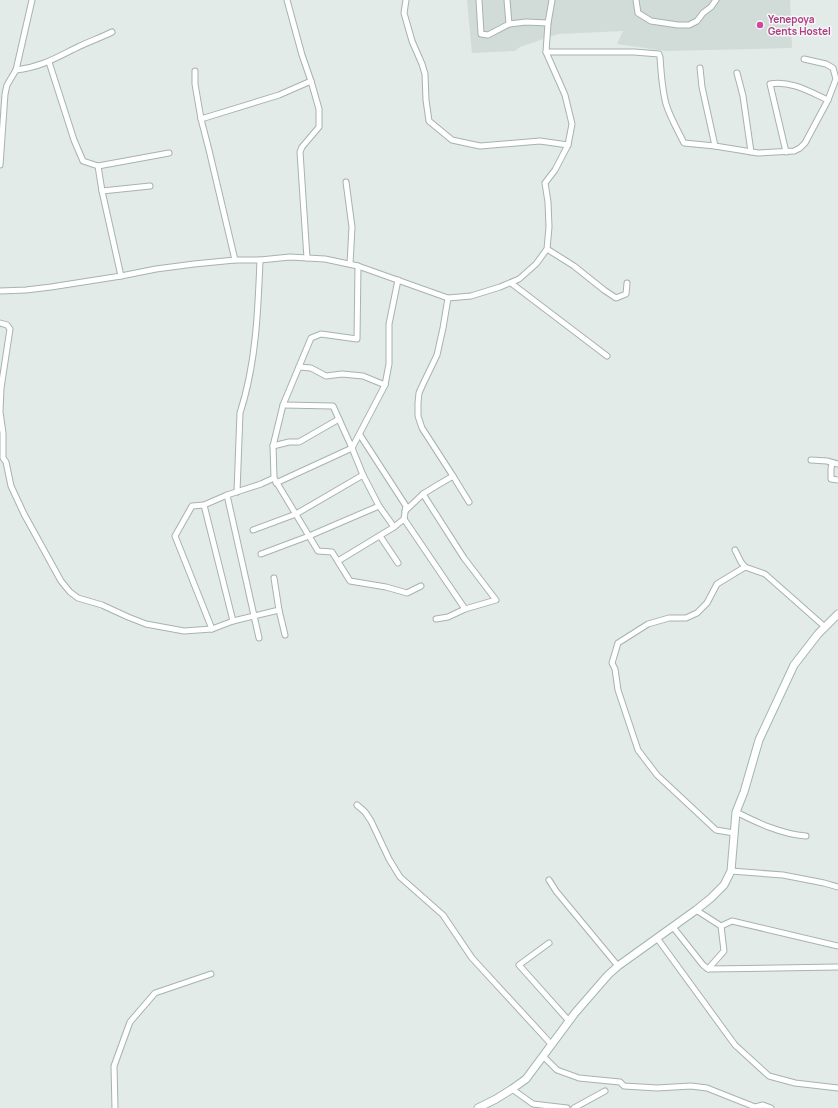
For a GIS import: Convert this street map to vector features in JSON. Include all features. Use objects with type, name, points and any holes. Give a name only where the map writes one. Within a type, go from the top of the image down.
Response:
[{"type":"main road","points":[[478,1108],[496,1099],[526,1079],[569,1021],[618,966],[696,910],[724,885],[731,871],[736,812],[744,792],[760,740],[794,665],[818,634],[838,614]]},
{"type":"street","points":[[0,165],[5,94],[7,85],[16,70],[32,0]]},
{"type":"street","points":[[287,0],[319,109],[320,127],[302,147],[300,152],[307,258]]},
{"type":"street","points":[[406,0],[404,13],[412,41],[425,74],[426,100],[429,121],[452,140],[480,146],[540,142],[568,145]]},
{"type":"street","points":[[479,0],[481,34],[488,35],[509,24],[548,22]]},
{"type":"street","points":[[507,0],[509,24]]},
{"type":"street","points":[[0,291],[51,287],[156,269],[235,260],[260,260],[290,257],[325,259],[358,266],[448,298],[471,296],[519,279],[536,264],[547,249],[549,227],[548,202],[545,183],[555,170],[568,145],[572,124],[565,95],[546,52],[548,22],[552,0]]},
{"type":"street","points":[[636,0],[638,13],[651,21],[689,25],[697,21],[703,12],[716,0]]},
{"type":"street","points":[[16,70],[49,62],[112,32]]},
{"type":"street","points":[[546,52],[634,52],[659,54],[666,104],[684,143],[758,153],[786,152],[794,151],[800,148],[805,143],[828,100],[836,79],[833,68],[826,64],[804,59]]},
{"type":"street","points":[[49,62],[74,140],[83,161],[98,166],[169,153]]},
{"type":"street","points":[[700,68],[702,88],[715,146]]},
{"type":"street","points":[[195,71],[201,119],[235,260]]},
{"type":"street","points":[[737,73],[743,96],[751,152]]},
{"type":"street","points":[[201,119],[278,95],[311,81]]},
{"type":"street","points":[[786,152],[770,84],[777,83],[801,87],[828,100]]},
{"type":"street","points":[[98,166],[102,191],[121,276]]},
{"type":"street","points":[[346,182],[352,227],[350,264]]},
{"type":"street","points":[[102,191],[150,186]]},
{"type":"street","points":[[547,249],[574,266],[616,298],[626,294],[627,283]]},
{"type":"street","points":[[237,492],[240,414],[244,402],[258,320],[260,260]]},
{"type":"street","points":[[358,266],[356,339],[321,334],[311,338],[283,405],[273,446],[275,480],[318,551],[332,552],[350,581],[386,586],[407,593],[422,586]]},
{"type":"street","points":[[212,629],[175,536],[192,506],[204,505],[228,495],[275,480],[352,448],[385,385],[389,364],[389,324],[398,280]]},
{"type":"street","points":[[511,283],[607,356]]},
{"type":"street","points":[[448,298],[437,355],[419,393],[418,416],[422,428],[469,502]]},
{"type":"street","points":[[0,323],[7,325],[10,329],[1,388],[0,412],[3,433],[3,458],[6,462],[11,486],[24,514],[61,581],[70,592],[78,598],[102,605],[146,624],[184,631],[212,629],[233,621],[279,610]]},
{"type":"street","points":[[299,367],[310,368],[326,376],[342,374],[364,376],[385,385]]},
{"type":"street","points":[[283,405],[333,406],[363,475],[379,506],[394,527]]},
{"type":"street","points":[[273,446],[289,442],[299,442],[339,419]]},
{"type":"street","points":[[360,435],[406,506],[404,519],[465,609]]},
{"type":"street","points":[[811,460],[827,461],[835,464],[831,468],[831,479],[838,480]]},
{"type":"street","points":[[253,530],[296,514],[363,475]]},
{"type":"street","points":[[405,512],[423,494],[453,476]]},
{"type":"street","points":[[423,494],[464,558],[496,600],[465,609],[448,617],[436,619]]},
{"type":"street","points":[[228,495],[259,638]]},
{"type":"street","points":[[204,505],[233,621]]},
{"type":"street","points":[[261,554],[309,536],[379,506]]},
{"type":"street","points":[[338,561],[380,536],[404,519]]},
{"type":"street","points":[[380,536],[398,563]]},
{"type":"street","points":[[735,550],[745,567],[765,574],[825,627]]},
{"type":"street","points":[[734,833],[716,830],[657,775],[638,750],[618,690],[615,669],[612,663],[618,642],[648,624],[669,618],[686,618],[697,613],[707,603],[716,584],[745,567]]},
{"type":"street","points":[[274,578],[285,635]]},
{"type":"street","points":[[357,805],[366,812],[389,859],[400,877],[443,915],[472,958],[552,1045]]},
{"type":"street","points":[[736,812],[759,823],[794,835],[806,836]]},
{"type":"street","points":[[731,871],[783,875],[838,887]]},
{"type":"street","points":[[549,880],[556,891],[618,966]]},
{"type":"street","points":[[696,910],[720,926],[724,951],[708,970]]},
{"type":"street","points":[[720,926],[732,921],[838,946]]},
{"type":"street","points":[[673,927],[708,970],[838,967]]},
{"type":"street","points":[[657,938],[735,1045],[769,1076],[796,1083],[838,1088]]},
{"type":"street","points":[[549,943],[519,965],[569,1021]]},
{"type":"street","points":[[115,1108],[114,1066],[130,1022],[155,993],[211,974]]},
{"type":"street","points":[[543,1056],[557,1070],[579,1078],[620,1082],[624,1086],[651,1088],[691,1086],[707,1088],[755,1107],[763,1105],[771,1108]]},
{"type":"street","points":[[512,1089],[533,1104],[567,1108]]},
{"type":"street","points":[[574,1108],[605,1091]]},
{"type":"shaded area","points":[[467,0],[790,0],[792,48],[666,51],[617,44],[623,31],[558,34],[520,47],[515,51],[472,53]]},
{"type":"place","name":"Yenepoya Gents Hostel","points":[[760,25]]}]
